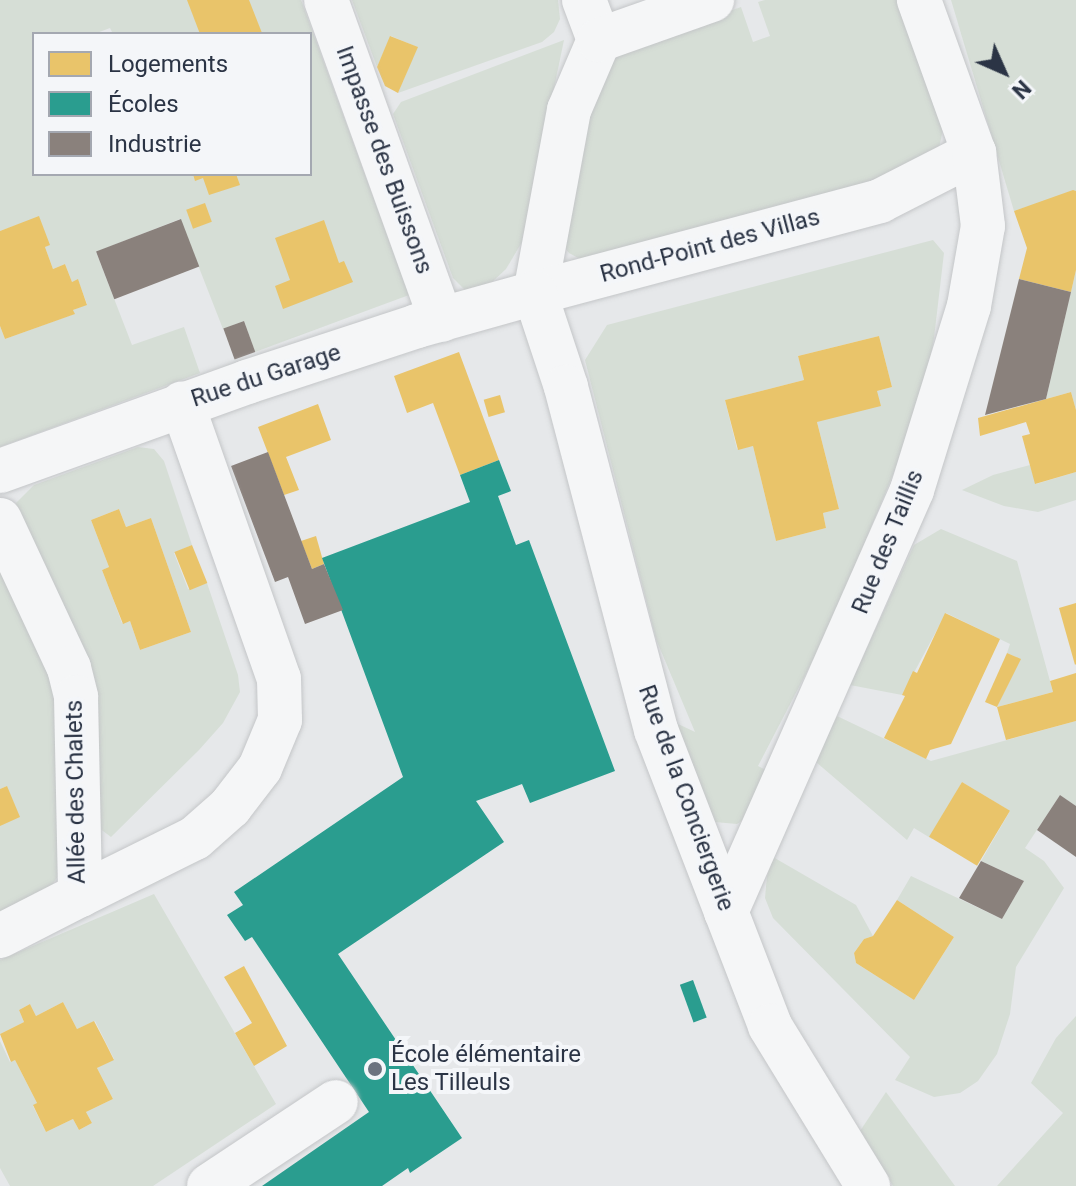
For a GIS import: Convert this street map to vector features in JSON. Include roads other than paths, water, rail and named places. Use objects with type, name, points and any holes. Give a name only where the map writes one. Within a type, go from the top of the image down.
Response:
[{"type":"street","name":"Impasse des Buissons","points":[[326,0],[441,320]]},
{"type":"street","points":[[535,293],[569,110],[599,40],[584,0]]},
{"type":"street","points":[[599,40],[712,0]]},
{"type":"street","points":[[919,0],[974,153]]},
{"type":"street","name":"Rond-Point des Villas","points":[[535,293],[880,201],[974,153]]},
{"type":"street","name":"Rue des Taillis","points":[[726,912],[912,490],[969,306],[979,253],[983,226],[974,153]]},
{"type":"street","name":"Rue du Garage","points":[[0,471],[182,404],[441,320],[535,293]]},
{"type":"street","name":"Rue de la Conciergerie","points":[[535,293],[566,387],[656,730],[770,1026],[868,1186]]},
{"type":"street","points":[[80,895],[195,838],[230,807],[260,768],[280,720],[279,679],[182,404]]},
{"type":"street","name":"Allée des Chalets","points":[[0,520],[69,668],[76,697],[80,895],[0,936]]},
{"type":"street","points":[[209,1186],[336,1102]]},
{"type":"place","name":"École élémentaire Les Tilleuls","points":[[375,1069]]}]
